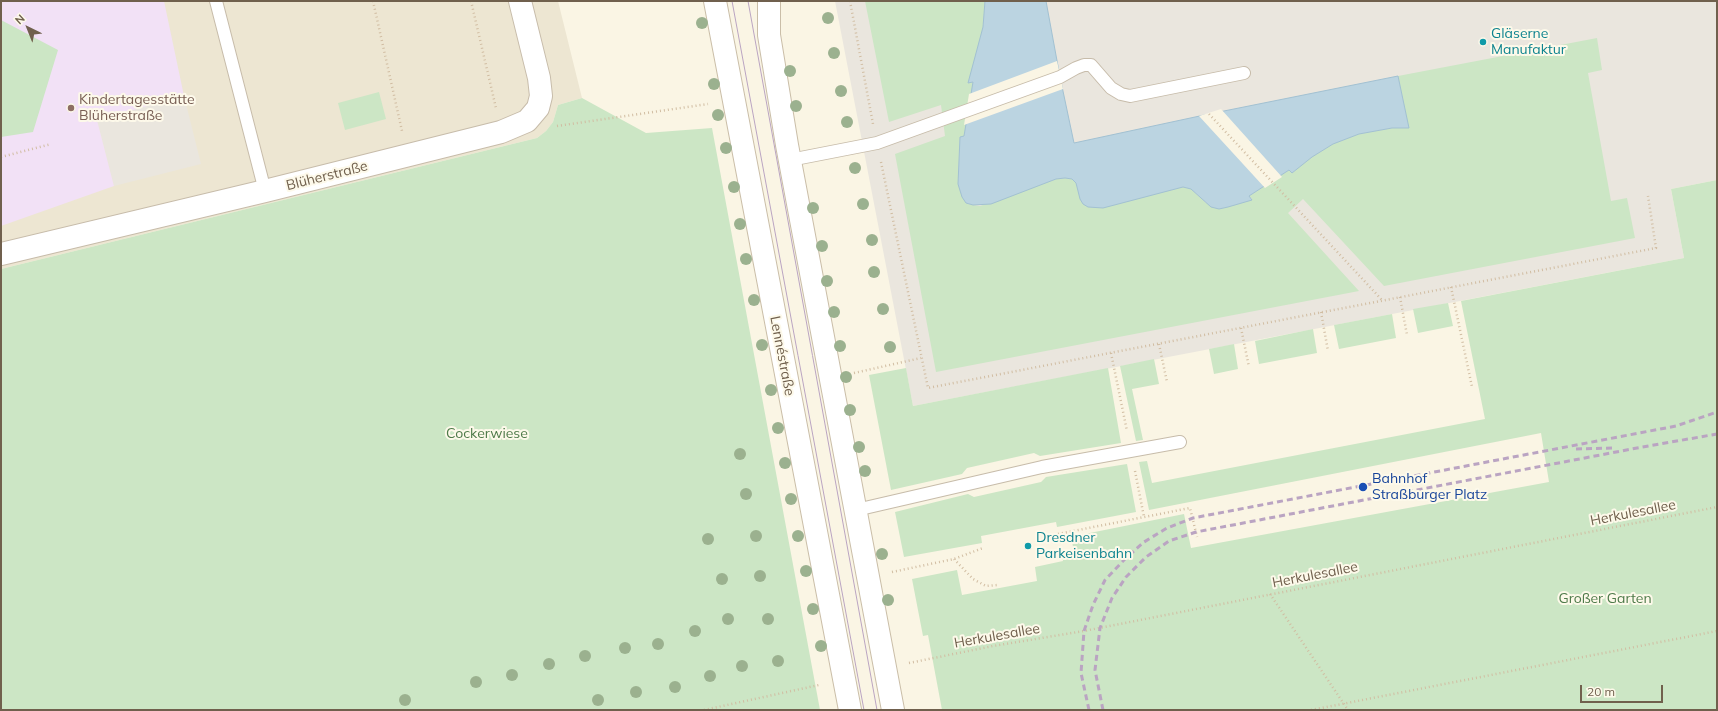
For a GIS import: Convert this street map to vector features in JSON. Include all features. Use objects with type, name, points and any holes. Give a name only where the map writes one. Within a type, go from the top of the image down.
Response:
[{"type":"main road","points":[[520,1],[539,78],[541,96],[538,108],[527,121]]},
{"type":"main road","name":"Lennéstraße","points":[[715,1],[850,710]]},
{"type":"main road","points":[[769,1],[769,35],[790,160],[893,710]]},
{"type":"main road","name":"Blüherstraße","points":[[1,254],[265,191],[501,132],[527,121]]},
{"type":"lane","points":[[216,1],[265,191]]},
{"type":"lane","points":[[790,160],[877,143],[1060,77],[1084,65],[1092,65],[1111,88],[1120,94],[1130,96],[1244,74]]},
{"type":"lane","points":[[856,510],[1042,467],[1180,442]]},
{"type":"path","points":[[373,1],[408,155]]},
{"type":"path","points":[[471,1],[501,132]]},
{"type":"path","points":[[850,1],[877,143],[928,388],[1656,248],[1648,196]]},
{"type":"path","points":[[527,121],[553,127],[711,104]]},
{"type":"path","points":[[1209,114],[1383,300]]},
{"type":"path","points":[[1,157],[51,144]]},
{"type":"path","points":[[1451,288],[1472,386]]},
{"type":"path","points":[[1400,297],[1407,335]]},
{"type":"path","points":[[1321,312],[1328,351]]},
{"type":"path","points":[[1241,328],[1249,367]]},
{"type":"path","points":[[1159,344],[1167,382]]},
{"type":"path","points":[[830,378],[921,358]]},
{"type":"path","name":"Herkulesallee","points":[[916,662],[993,646],[1084,631],[1717,507]]},
{"type":"path","points":[[1058,534],[1190,508],[1197,538]]},
{"type":"path","points":[[868,577],[954,559],[983,548]]},
{"type":"path","points":[[954,559],[973,579],[986,586],[998,585]]},
{"type":"path","points":[[1270,594],[1348,710]]},
{"type":"path","points":[[1311,710],[1717,631]]},
{"type":"path","points":[[704,710],[826,684],[845,684]]},
{"type":"shaded area","points":[[1,1],[558,1],[582,98],[558,105],[553,122],[546,131],[537,138],[1,269]]},
{"type":"shaded area","name":"Kindertagesstätte Blüherstraße","points":[[1,1],[164,1],[184,96],[97,120],[114,186],[1,226]]},
{"type":"shaded area","name":"Gläserne Manufaktur","points":[[835,1],[1717,1],[1717,180],[1671,189],[1684,258],[913,406]]},
{"type":"shaded area","points":[[184,96],[201,164],[114,186],[97,120]]},
{"type":"green space","points":[[865,1],[985,1],[983,27],[964,136],[960,138],[958,184],[966,203],[980,206],[1056,179],[1065,178],[1072,179],[1076,183],[1083,204],[1183,187],[1191,189],[1206,203],[1252,199],[1249,196],[1289,170],[1292,173],[1312,157],[1333,144],[1359,134],[1392,128],[1408,127],[1398,76],[1597,38],[1602,70],[1588,73],[1611,201],[1627,198],[1635,238],[1384,286],[1303,199],[1288,213],[1359,291],[936,372],[895,154],[945,136],[941,105],[889,122]]},
{"type":"green space","points":[[1,20],[58,50],[33,132],[1,137]]},
{"type":"green space","points":[[379,92],[386,119],[345,130],[338,103]]},
{"type":"green space","name":"Cockerwiese","points":[[582,98],[646,133],[712,128],[820,710],[1,710],[1,269],[537,138],[546,131],[553,122],[558,105]]},
{"type":"green space","name":"Großer Garten","points":[[1717,180],[1717,710],[942,710],[928,635],[923,636],[912,579],[957,570],[962,595],[1037,581],[1035,567],[1063,561],[1062,555],[1074,553],[1072,541],[1060,544],[1060,539],[1184,514],[1191,548],[1549,482],[1541,433],[1149,510],[1139,462],[1147,461],[1152,483],[1485,419],[1461,301],[1684,258],[1671,189]]},
{"type":"green space","points":[[1448,303],[1453,326],[1418,333],[1413,309]]},
{"type":"green space","points":[[1392,314],[1396,338],[1339,349],[1334,325]]},
{"type":"green space","points":[[1313,329],[1317,353],[1259,364],[1255,341]]},
{"type":"green space","points":[[1234,344],[1238,369],[1214,374],[1209,349]]},
{"type":"green space","points":[[1154,359],[1159,384],[1132,389],[1143,440],[1136,441],[1120,366]]},
{"type":"green space","points":[[906,368],[913,406],[1108,368],[1121,443],[1040,456],[1034,453],[967,468],[962,474],[891,490],[869,375]]},
{"type":"green space","points":[[1127,464],[1136,512],[1057,527],[1056,522],[981,536],[982,543],[904,557],[895,512],[968,494],[974,497],[1041,482],[1046,477]]},
{"type":"water","points":[[985,1],[1046,1],[1074,143],[1398,76],[1409,128],[1392,128],[1359,134],[1333,144],[1312,157],[1292,173],[1289,170],[1249,196],[1252,200],[1219,209],[1211,207],[1191,189],[1183,187],[1103,208],[1088,207],[1083,204],[1080,199],[1076,183],[1072,179],[1065,178],[1056,179],[991,204],[973,205],[966,203],[962,197],[958,184],[960,137],[964,136],[973,82],[968,83],[983,27]]},
{"type":"pier","points":[[1057,61],[1063,89],[964,125],[969,94]]},
{"type":"pier","points":[[1221,109],[1282,177],[1265,188],[1199,116]]},
{"type":"tram line","points":[[732,1],[864,710]]},
{"type":"tram line","points":[[748,1],[877,710]]},
{"type":"railway","points":[[1089,710],[1081,673],[1084,631],[1093,605],[1105,580],[1124,560],[1144,542],[1167,528],[1193,518],[1676,426],[1717,412]]},
{"type":"railway","points":[[1103,710],[1095,670],[1100,628],[1112,598],[1126,577],[1146,557],[1169,541],[1196,532],[1717,434]]},
{"type":"railway","points":[[1576,449],[1614,448]]},
{"type":"place","name":"Gläserne Manufaktur","points":[[1483,42]]},
{"type":"place","name":"Kindertagesstätte Blüherstraße","points":[[71,108]]},
{"type":"place","name":"Bahnhof Straßburger Platz","points":[[1363,487]]},
{"type":"place","name":"Dresdner Parkeisenbahn","points":[[1028,546]]}]
